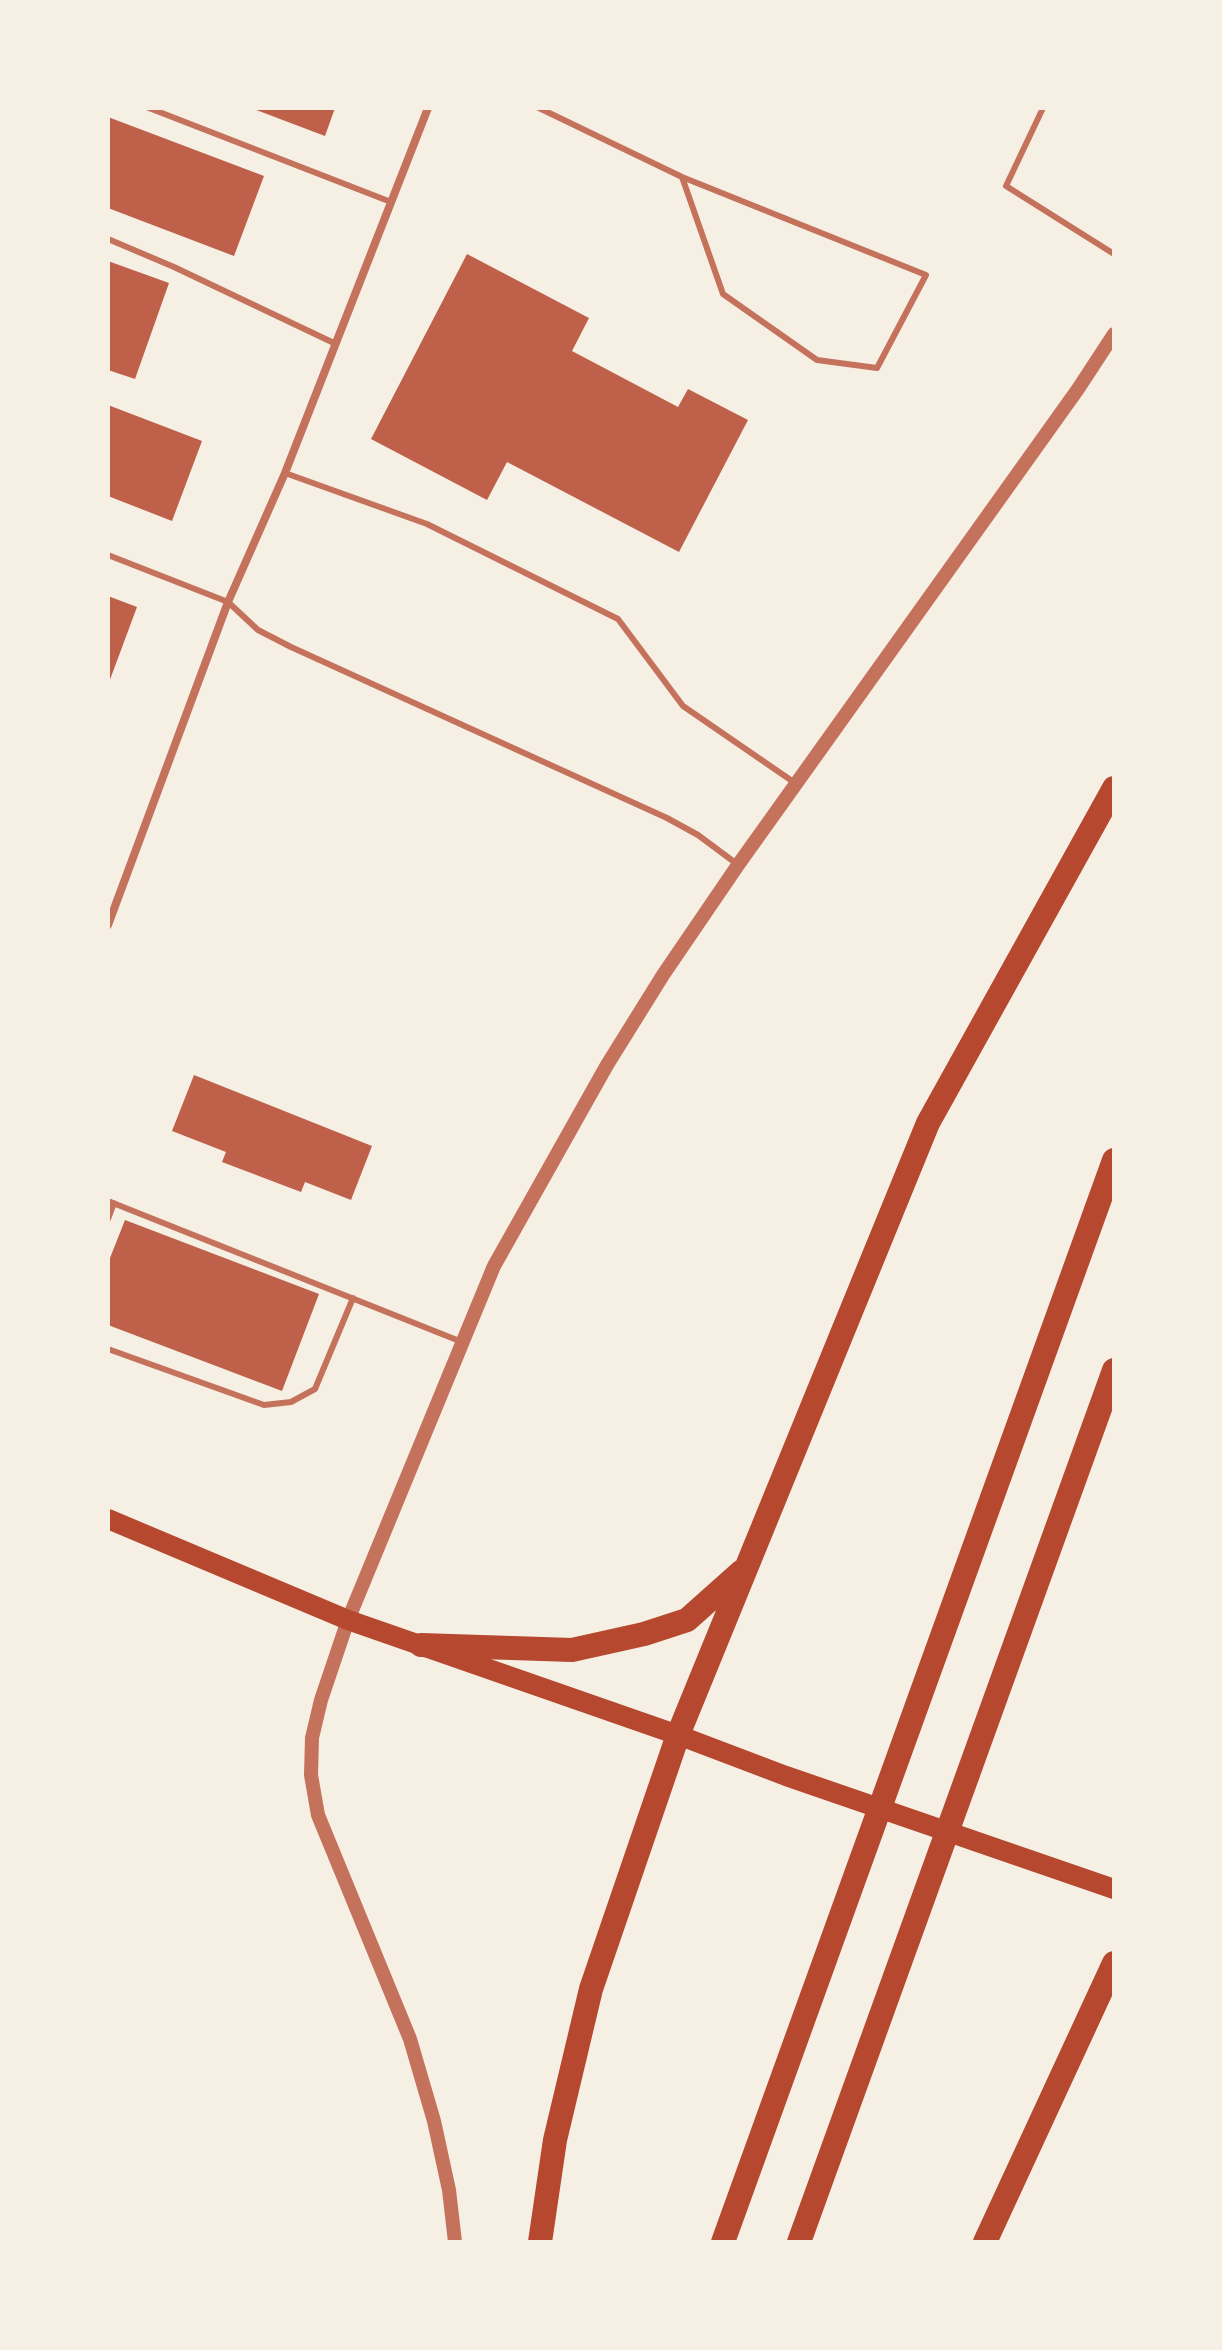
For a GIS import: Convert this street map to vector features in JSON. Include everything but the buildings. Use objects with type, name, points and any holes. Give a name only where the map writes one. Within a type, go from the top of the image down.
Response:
[{"type":"highway","points":[[540,2242],[555,2140],[591,1989],[678,1735],[928,1123],[1114,788]]},
{"type":"highway","points":[[723,2242],[1114,1160]]},
{"type":"highway","points":[[799,2242],[1114,1370]]},
{"type":"highway","points":[[421,1645],[572,1650],[644,1634],[687,1620],[747,1567]]},
{"type":"highway","points":[[985,2242],[1114,1963]]},
{"type":"main road","points":[[108,1519],[348,1620],[1027,1861],[1114,1889]]},
{"type":"street","points":[[108,925],[228,602],[285,473],[428,108]]},
{"type":"street","points":[[455,2242],[449,2190],[434,2121],[410,2039],[318,1815],[311,1775],[312,1738],[321,1700],[348,1620],[494,1266],[570,1129],[663,975],[738,865],[1078,389],[1114,334]]},
{"type":"lane","points":[[149,108],[391,202]]},
{"type":"lane","points":[[539,108],[682,177],[926,275],[877,368],[817,360],[723,294],[682,177]]},
{"type":"lane","points":[[1043,108],[1006,186],[1114,254]]},
{"type":"lane","points":[[108,239],[336,344]]},
{"type":"lane","points":[[285,473],[427,524],[618,619],[683,706],[796,784]]},
{"type":"lane","points":[[108,555],[228,602],[258,630],[280,641],[667,818],[698,835],[738,865]]},
{"type":"lane","points":[[108,1219],[111,1202],[462,1342]]},
{"type":"lane","points":[[108,1349],[264,1405],[291,1402],[315,1389],[353,1298]]}]
